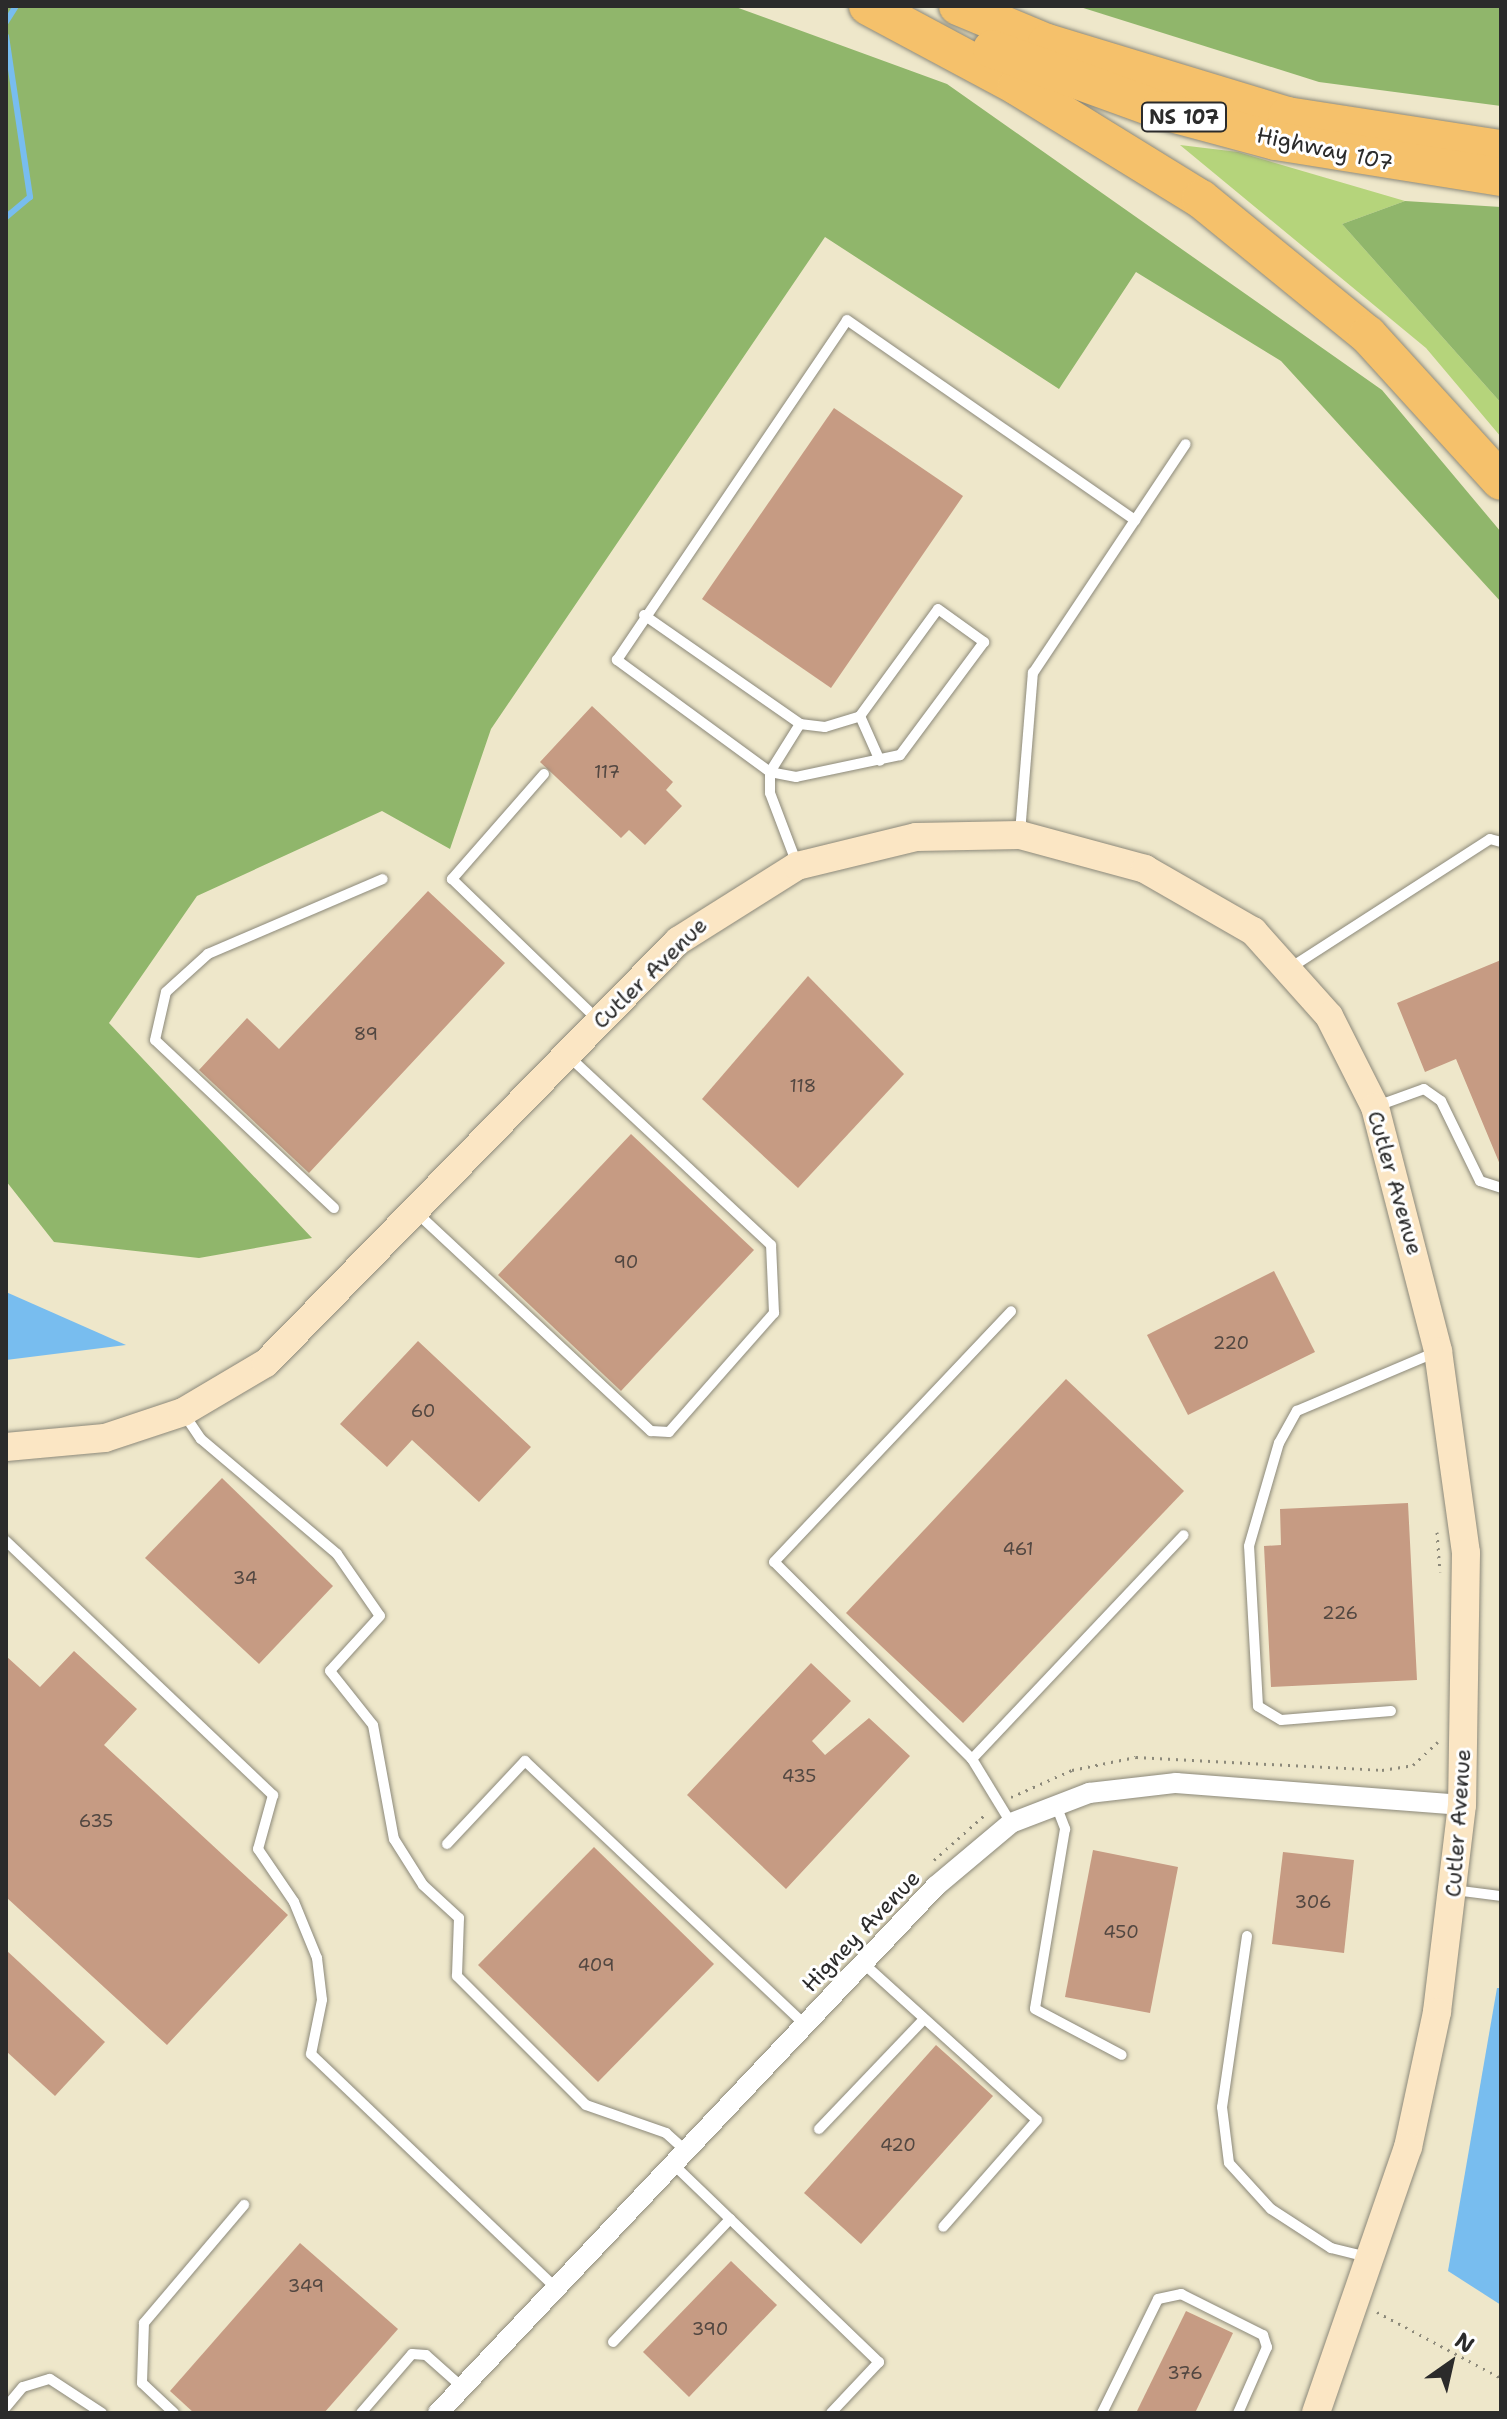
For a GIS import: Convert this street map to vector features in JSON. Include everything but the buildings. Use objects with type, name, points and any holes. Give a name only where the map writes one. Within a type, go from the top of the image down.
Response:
[{"type":"highway","points":[[868,6],[1044,101],[1201,199],[1368,335],[1501,481]]},
{"type":"highway","name":"Highway 107","points":[[881,6],[1160,110],[1307,147],[1501,177]]},
{"type":"highway","points":[[958,6],[1047,43],[1287,116],[1501,149]]},
{"type":"street","name":"Cutler Avenue","points":[[6,1447],[105,1438],[183,1412],[266,1363],[417,1213],[599,1020],[717,910],[797,866],[916,837],[1020,835],[1092,850],[1209,900],[1290,968],[1329,1016],[1375,1107],[1438,1351],[1466,1553],[1462,1805],[1454,1890],[1411,2132],[1358,2304],[1316,2413]]},
{"type":"street","name":"Higney Avenue","points":[[438,2413],[863,1963],[1011,1823],[1055,1803],[1176,1783],[1462,1805]]},
{"type":"lane","points":[[644,615],[800,724],[825,727],[860,716],[938,609],[984,642],[907,751],[880,761],[796,777],[770,772],[623,670],[620,650],[644,615],[847,320],[1135,520]]},
{"type":"lane","points":[[1020,835],[1033,673],[1186,444]]},
{"type":"lane","points":[[860,716],[880,761]]},
{"type":"lane","points":[[797,866],[770,793],[770,772],[800,724]]},
{"type":"lane","points":[[544,774],[452,879],[599,1020]]},
{"type":"lane","points":[[1290,968],[1490,839],[1501,842]]},
{"type":"lane","points":[[334,1208],[155,1040],[166,992],[208,954],[383,879]]},
{"type":"lane","points":[[417,1213],[651,1431],[669,1432],[774,1313],[771,1245],[566,1054]]},
{"type":"lane","points":[[1375,1107],[1424,1089],[1441,1101],[1480,1181],[1501,1188]]},
{"type":"lane","points":[[1011,1311],[774,1562],[972,1759],[1011,1823]]},
{"type":"lane","points":[[1391,1711],[1281,1720],[1258,1706],[1249,1546],[1279,1443],[1297,1411],[1438,1351]]},
{"type":"lane","points":[[183,1412],[201,1439],[337,1554],[380,1616],[330,1671],[373,1725],[394,1839],[423,1885],[459,1918],[457,1976],[586,2105],[666,2133],[680,2158],[730,2219],[879,2362],[831,2413]]},
{"type":"lane","points":[[972,1759],[1184,1535]]},
{"type":"lane","points":[[6,1541],[273,1795],[258,1849],[294,1902],[317,1958],[322,2000],[311,2054],[556,2288]]},
{"type":"lane","points":[[447,1844],[525,1761],[805,2025]]},
{"type":"lane","points":[[1055,1803],[1065,1829],[1035,2009],[1122,2055]]},
{"type":"lane","points":[[1454,1890],[1501,1896]]},
{"type":"lane","points":[[1247,1936],[1222,2107],[1229,2163],[1271,2209],[1331,2248],[1372,2258]]},
{"type":"lane","points":[[863,1963],[1037,2120],[943,2227]]},
{"type":"lane","points":[[819,2129],[924,2019]]},
{"type":"lane","points":[[174,2413],[142,2383],[144,2323],[244,2205]]},
{"type":"lane","points":[[613,2342],[730,2219]]},
{"type":"lane","points":[[1102,2413],[1158,2299],[1181,2294],[1263,2335],[1267,2347],[1238,2413]]},
{"type":"lane","points":[[361,2413],[412,2354],[426,2355],[462,2387]]},
{"type":"lane","points":[[6,2407],[23,2387],[50,2379],[102,2413]]},
{"type":"path","points":[[1437,1520],[1441,1577]]},
{"type":"path","points":[[931,1863],[1001,1804],[1072,1770],[1136,1757],[1399,1769],[1425,1757],[1445,1727]]},
{"type":"path","points":[[1358,2304],[1501,2378]]},
{"type":"green space","points":[[6,6],[733,6],[947,84],[1382,390],[1501,532],[1501,602],[1281,361],[1136,272],[1059,389],[825,237],[491,729],[450,849],[382,811],[197,896],[109,1023],[312,1238],[199,1258],[54,1242],[6,1181]]},
{"type":"green space","points":[[1077,6],[1501,6],[1501,106],[1319,82]]},
{"type":"green space","points":[[1180,145],[1238,152],[1405,201],[1342,224],[1501,403],[1501,437],[1426,348]]},
{"type":"green space","points":[[1405,201],[1501,207],[1501,403],[1342,224]]},
{"type":"water","points":[[6,1292],[126,1345],[6,1360]]},
{"type":"water","points":[[1497,1988],[1501,1988],[1501,2305],[1448,2271]]},
{"type":"waterway","points":[[6,22],[16,6]]},
{"type":"waterway","points":[[6,36],[30,197],[6,217]]}]
